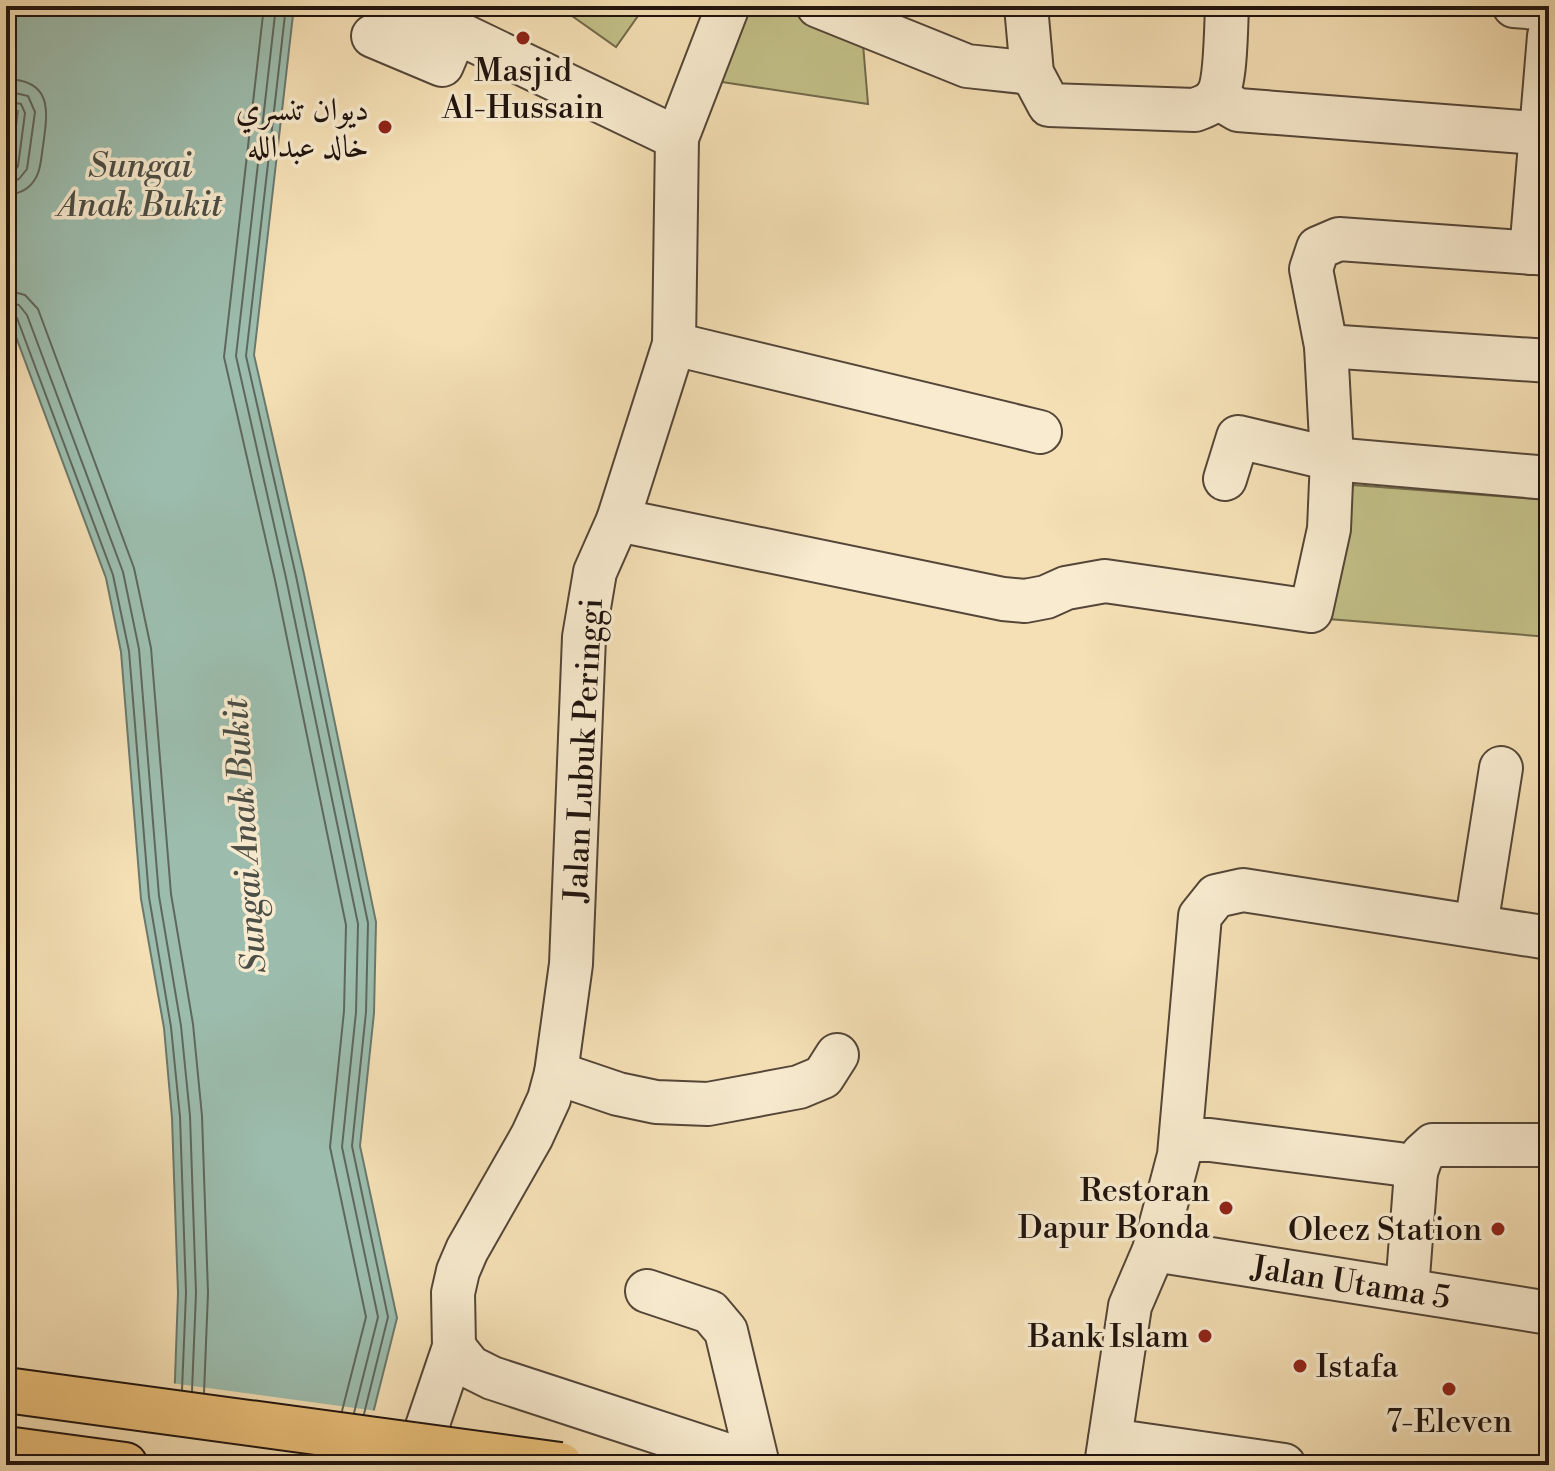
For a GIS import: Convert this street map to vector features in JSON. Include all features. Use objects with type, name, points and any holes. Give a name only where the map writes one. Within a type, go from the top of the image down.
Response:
[{"type":"main road","points":[[6,1390],[560,1465]]},
{"type":"main road","points":[[6,1449],[125,1465]]},
{"type":"street","name":"Jalan Lubuk Peringgi","points":[[414,1465],[454,1347],[453,1293],[458,1271],[532,1136],[549,1099],[556,1073],[571,964],[584,637],[595,572],[618,520],[674,344],[677,138],[728,6]]},
{"type":"street","points":[[818,6],[967,66],[1041,89],[1195,110],[1208,105],[1221,85],[1227,6]]},
{"type":"street","points":[[1026,6],[1041,89]]},
{"type":"street","points":[[1514,6],[1549,9]]},
{"type":"street","points":[[387,21],[442,65],[456,32],[677,138]]},
{"type":"street","points":[[618,520],[1003,599],[1035,599],[1066,588],[1105,581],[1311,611],[1329,529],[1332,459],[1326,346],[1311,269],[1318,248],[1339,239],[1540,254],[1549,36]]},
{"type":"street","points":[[1216,97],[1238,110],[1544,133]]},
{"type":"street","points":[[674,344],[1040,432]]},
{"type":"street","points":[[1326,346],[1549,361]]},
{"type":"street","points":[[1225,479],[1238,437],[1332,459],[1549,478]]},
{"type":"street","points":[[1476,926],[1501,768]]},
{"type":"street","points":[[1284,1465],[1108,1453],[1130,1306],[1154,1250],[1181,1140],[1200,916],[1216,896],[1243,890],[1549,938]]},
{"type":"street","points":[[556,1073],[618,1094],[656,1102],[708,1104],[799,1087],[823,1077],[837,1055]]},
{"type":"street","points":[[1181,1140],[1210,1140],[1399,1164],[1416,1172]]},
{"type":"street","points":[[1407,1290],[1416,1172],[1422,1155],[1433,1145],[1549,1145]]},
{"type":"street","name":"Jalan Utama 5","points":[[1154,1250],[1549,1313]]},
{"type":"street","points":[[647,1291],[710,1312],[726,1331],[758,1465]]},
{"type":"street","points":[[454,1347],[470,1367],[492,1378],[758,1465]]},
{"type":"shaded area","points":[[558,6],[645,6],[616,47]]},
{"type":"shaded area","points":[[740,6],[801,6],[862,32],[868,104],[715,81]]},
{"type":"shaded area","points":[[1353,485],[1549,500],[1549,637],[1329,619]]},
{"type":"water","name":"Sungai Anak Bukit","points":[[6,6],[294,6],[254,355],[304,574],[376,922],[374,1013],[360,1146],[397,1318],[360,1465],[172,1465],[178,1293],[172,1118],[164,1028],[141,899],[121,652],[106,578],[6,310],[6,202],[18,111],[6,108]]},
{"type":"pier","points":[[171,1383],[377,1411],[364,1465],[168,1465]]},
{"type":"place","name":"Masjid Al-Hussain","points":[[523,38]]},
{"type":"place","name":"دیوان تنسري خالد عبدالله","points":[[385,127]]},
{"type":"place","name":"Restoran Dapur Bonda","points":[[1226,1208]]},
{"type":"place","name":"Oleez Station","points":[[1498,1229]]},
{"type":"place","name":"Bank Islam","points":[[1205,1336]]},
{"type":"place","name":"Istafa","points":[[1300,1366]]},
{"type":"place","name":"7-Eleven","points":[[1449,1389]]}]
